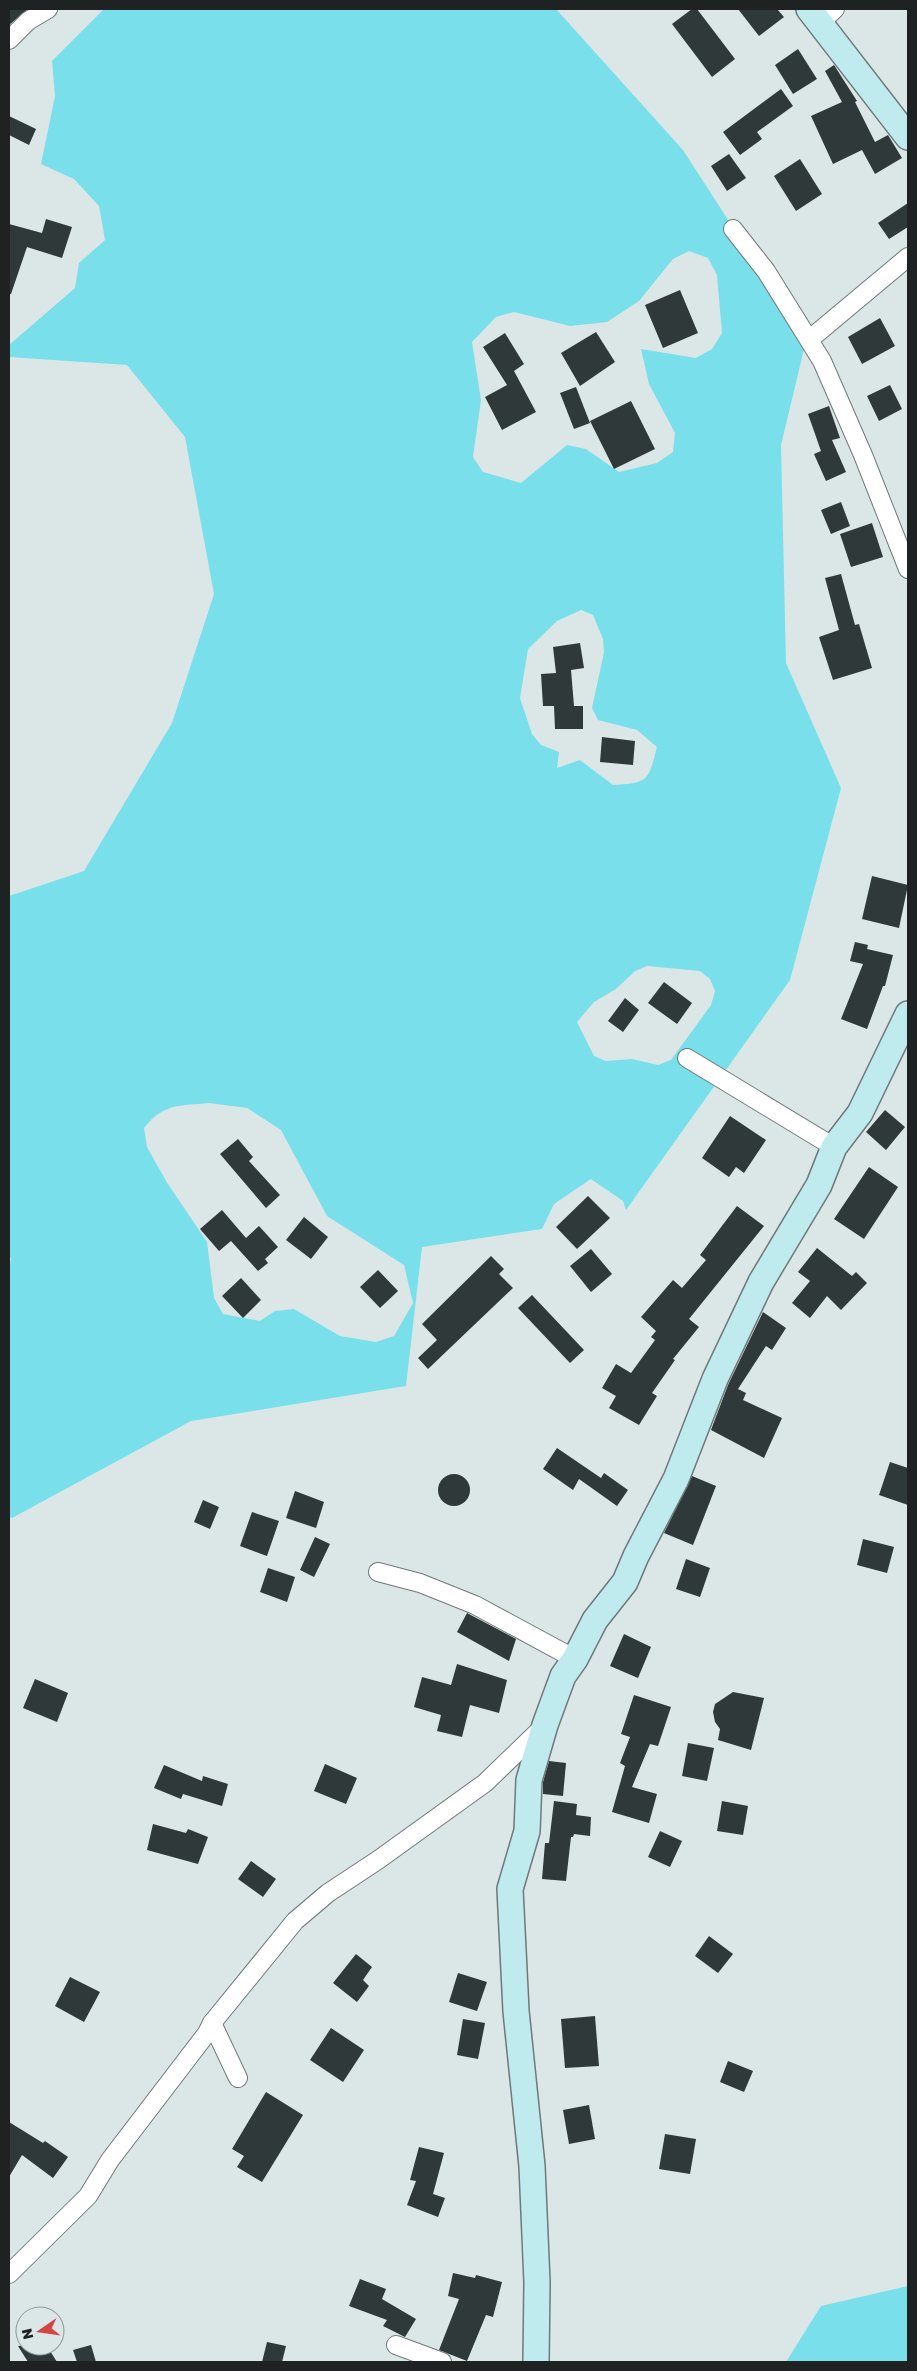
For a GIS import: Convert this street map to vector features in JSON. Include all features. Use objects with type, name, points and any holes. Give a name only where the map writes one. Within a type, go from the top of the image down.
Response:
[{"type":"street","points":[[9,40],[28,21],[48,9]]},
{"type":"street","points":[[821,14],[908,137]]},
{"type":"street","points":[[733,228],[766,271],[810,339],[864,455],[908,569]]},
{"type":"street","points":[[810,339],[908,257]]},
{"type":"street","points":[[536,2362],[537,2282],[532,2166],[516,2011],[510,1888],[528,1831],[530,1780],[545,1725],[564,1676],[576,1659],[594,1620],[625,1582],[636,1556],[676,1479],[715,1378],[761,1282],[819,1185],[834,1146],[860,1113],[908,1014]]},
{"type":"street","points":[[687,1058],[834,1146]]},
{"type":"street","points":[[378,1572],[420,1583],[475,1605],[576,1659]]},
{"type":"street","points":[[9,2274],[88,2196],[110,2160],[207,2033],[212,2022],[295,1921],[328,1893],[386,1854],[485,1782],[545,1725]]},
{"type":"street","points":[[212,2022],[238,2078]]},
{"type":"street","points":[[396,2345],[442,2362]]},
{"type":"shaded area","points":[[104,9],[556,9],[683,150],[806,341],[781,445],[786,663],[841,788],[790,980],[626,1210],[623,1201],[591,1179],[554,1204],[542,1229],[422,1247],[406,1386],[191,1421],[12,1518],[9,1517],[9,1272],[11,1258],[9,1256],[9,896],[84,871],[172,723],[214,594],[185,437],[127,365],[9,357],[9,345],[75,288],[79,263],[105,240],[99,206],[74,179],[41,164],[55,96],[52,61]],"holes":[[[689,251],[708,258],[717,275],[722,333],[712,349],[696,358],[641,349],[649,384],[675,433],[673,452],[657,463],[619,472],[586,449],[567,445],[521,483],[483,472],[473,457],[481,400],[472,342],[496,317],[514,312],[570,326],[607,322],[639,301],[673,259]],[[581,610],[593,615],[603,639],[604,652],[592,708],[598,720],[637,730],[657,747],[649,773],[640,781],[613,785],[580,760],[557,768],[559,752],[541,745],[532,734],[520,698],[528,649],[557,621]],[[647,966],[700,971],[710,979],[715,991],[711,1005],[671,1060],[658,1065],[632,1059],[606,1061],[594,1056],[577,1022],[594,1002],[616,989],[635,971]],[[209,1103],[247,1108],[281,1130],[327,1216],[404,1265],[413,1303],[394,1336],[376,1342],[340,1336],[294,1309],[275,1311],[260,1321],[223,1314],[214,1298],[207,1242],[166,1181],[147,1147],[144,1128],[158,1114],[173,1107]]]},
{"type":"shaded area","points":[[908,2286],[908,2362],[786,2362],[821,2306]]},
{"type":"building","points":[[9,9],[28,9],[9,25]]},
{"type":"building","points":[[692,9],[697,9],[735,59],[712,77],[672,24]]},
{"type":"building","points":[[738,9],[777,9],[784,17],[759,36]]},
{"type":"building","points":[[798,49],[817,79],[793,94],[775,65]]},
{"type":"building","points":[[834,65],[857,101],[855,102],[875,142],[888,135],[902,158],[875,174],[862,150],[833,164],[811,116],[842,102],[825,71]]},
{"type":"building","points":[[781,89],[793,106],[757,132],[762,139],[740,155],[723,132]]},
{"type":"building","points":[[9,116],[36,129],[29,145],[9,135]]},
{"type":"building","points":[[729,154],[746,178],[727,191],[711,166]]},
{"type":"building","points":[[800,159],[822,194],[796,211],[774,176]]},
{"type":"building","points":[[908,203],[908,227],[889,239],[878,223]]},
{"type":"building","points":[[46,219],[72,227],[62,258],[27,247],[11,294],[9,294],[9,224],[42,233]]},
{"type":"building","points":[[680,290],[698,333],[663,348],[645,305]]},
{"type":"building","points":[[880,318],[895,346],[862,364],[848,337]]},
{"type":"building","points":[[596,332],[615,362],[580,386],[561,353]]},
{"type":"building","points":[[505,333],[524,364],[514,371],[536,412],[502,430],[485,397],[507,385],[483,347]]},
{"type":"building","points":[[890,385],[902,409],[879,421],[867,396]]},
{"type":"building","points":[[576,387],[590,423],[574,429],[560,393]]},
{"type":"building","points":[[631,401],[655,449],[614,469],[590,421]]},
{"type":"building","points":[[829,406],[840,438],[832,440],[846,472],[826,481],[814,454],[821,451],[808,414]]},
{"type":"building","points":[[841,502],[850,526],[831,534],[821,510]]},
{"type":"building","points":[[872,523],[883,557],[851,567],[840,534]]},
{"type":"building","points":[[841,574],[855,625],[859,624],[872,668],[833,680],[819,637],[839,630],[825,578]]},
{"type":"building","points":[[580,643],[584,668],[571,670],[574,706],[583,706],[583,729],[555,729],[554,706],[543,706],[541,674],[556,673],[553,647]]},
{"type":"building","points":[[602,737],[635,741],[633,765],[600,762]]},
{"type":"building","points":[[872,876],[908,885],[899,928],[862,919]]},
{"type":"building","points":[[855,942],[868,945],[867,949],[893,955],[885,986],[883,986],[867,1029],[841,1019],[863,964],[850,961]]},
{"type":"building","points":[[664,982],[692,1003],[677,1024],[648,1003]]},
{"type":"building","points":[[625,998],[639,1010],[623,1032],[608,1021]]},
{"type":"building","points":[[885,1110],[905,1127],[886,1150],[866,1132]]},
{"type":"building","points":[[730,1116],[766,1140],[744,1173],[736,1167],[729,1177],[702,1158]]},
{"type":"building","points":[[238,1139],[253,1157],[249,1161],[280,1195],[266,1208],[220,1154]]},
{"type":"building","points":[[869,1167],[898,1187],[864,1239],[834,1219]]},
{"type":"building","points":[[588,1196],[610,1218],[577,1249],[556,1227]]},
{"type":"building","points":[[737,1206],[764,1226],[689,1319],[699,1327],[673,1359],[675,1360],[652,1393],[657,1396],[639,1425],[609,1408],[616,1396],[602,1388],[616,1364],[631,1373],[655,1340],[651,1337],[656,1331],[641,1317],[673,1280],[682,1288],[706,1260],[700,1255]]},
{"type":"building","points":[[222,1210],[246,1238],[259,1226],[278,1247],[265,1259],[268,1263],[258,1271],[231,1241],[219,1251],[200,1229]]},
{"type":"building","points":[[304,1217],[328,1237],[311,1259],[286,1240]]},
{"type":"building","points":[[817,1248],[852,1276],[856,1272],[867,1283],[841,1310],[827,1296],[810,1318],[792,1303],[810,1281],[798,1272]]},
{"type":"building","points":[[591,1249],[612,1274],[591,1292],[570,1266]]},
{"type":"building","points":[[491,1256],[504,1269],[499,1274],[513,1288],[428,1369],[418,1358],[437,1340],[422,1324]]},
{"type":"building","points":[[378,1270],[398,1291],[380,1308],[360,1287]]},
{"type":"building","points":[[241,1278],[261,1300],[243,1318],[222,1296]]},
{"type":"building","points":[[532,1295],[584,1350],[570,1363],[518,1308]]},
{"type":"building","points":[[763,1312],[786,1328],[772,1350],[766,1346],[738,1389],[746,1393],[743,1400],[782,1418],[764,1458],[711,1430],[728,1385]]},
{"type":"building","points":[[557,1448],[601,1478],[604,1473],[628,1490],[617,1506],[579,1479],[573,1490],[543,1469]]},
{"type":"building","points":[[890,1462],[908,1468],[908,1505],[879,1495]]},
{"type":"building","points":[[454,1474],[465,1479],[470,1490],[465,1501],[454,1506],[443,1501],[438,1490],[443,1479]]},
{"type":"building","points":[[692,1476],[716,1486],[693,1545],[664,1533]]},
{"type":"building","points":[[295,1491],[324,1502],[316,1528],[286,1518]]},
{"type":"building","points":[[203,1500],[219,1507],[210,1529],[194,1522]]},
{"type":"building","points":[[252,1512],[279,1521],[267,1556],[240,1546]]},
{"type":"building","points":[[315,1537],[330,1544],[314,1577],[300,1570]]},
{"type":"building","points":[[863,1539],[894,1547],[887,1573],[857,1565]]},
{"type":"building","points":[[686,1559],[710,1568],[700,1597],[676,1589]]},
{"type":"building","points":[[268,1568],[295,1577],[287,1602],[260,1592]]},
{"type":"building","points":[[467,1613],[516,1639],[509,1661],[457,1632]]},
{"type":"building","points":[[624,1634],[651,1647],[638,1678],[610,1666]]},
{"type":"building","points":[[457,1664],[507,1680],[499,1713],[470,1705],[462,1737],[437,1731],[441,1715],[414,1707],[422,1677],[451,1685]]},
{"type":"building","points":[[35,1679],[68,1693],[57,1722],[23,1708]]},
{"type":"building","points":[[733,1692],[764,1698],[751,1750],[718,1740],[720,1729],[715,1722],[713,1712],[715,1704]]},
{"type":"building","points":[[634,1695],[671,1707],[658,1746],[650,1744],[632,1787],[657,1794],[649,1823],[612,1812],[625,1766],[620,1763],[630,1737],[621,1734]]},
{"type":"building","points":[[688,1743],[714,1748],[707,1781],[682,1776]]},
{"type":"building","points":[[549,1761],[566,1763],[563,1796],[543,1794],[543,1782]]},
{"type":"building","points":[[325,1764],[357,1778],[346,1804],[314,1791]]},
{"type":"building","points":[[164,1765],[202,1781],[203,1776],[228,1784],[222,1806],[183,1794],[181,1799],[154,1788]]},
{"type":"building","points":[[554,1801],[577,1804],[576,1815],[591,1817],[590,1836],[574,1834],[571,1837],[566,1881],[542,1879],[545,1843],[549,1843]]},
{"type":"building","points":[[722,1801],[748,1806],[743,1835],[717,1831]]},
{"type":"building","points":[[153,1824],[186,1833],[188,1829],[208,1837],[198,1864],[147,1850]]},
{"type":"building","points":[[660,1831],[682,1841],[670,1867],[648,1857]]},
{"type":"building","points":[[251,1861],[276,1879],[263,1897],[238,1879]]},
{"type":"building","points":[[709,1936],[733,1954],[718,1973],[695,1956]]},
{"type":"building","points":[[356,1954],[372,1967],[363,1980],[369,1986],[357,2002],[333,1983]]},
{"type":"building","points":[[458,1973],[487,1982],[477,2011],[449,2002]]},
{"type":"building","points":[[70,1977],[100,1992],[84,2022],[55,2006]]},
{"type":"building","points":[[595,2016],[599,2066],[565,2068],[561,2019]]},
{"type":"building","points":[[463,2019],[485,2023],[478,2059],[457,2055]]},
{"type":"building","points":[[331,2028],[364,2050],[343,2082],[310,2060]]},
{"type":"building","points":[[728,2061],[753,2071],[744,2092],[720,2082]]},
{"type":"building","points":[[266,2092],[303,2115],[262,2182],[237,2167],[244,2156],[232,2149]]},
{"type":"building","points":[[589,2105],[595,2139],[569,2144],[563,2110]]},
{"type":"building","points":[[9,2122],[43,2143],[45,2141],[68,2157],[53,2178],[22,2155],[9,2177]]},
{"type":"building","points":[[665,2134],[696,2139],[690,2174],[659,2169]]},
{"type":"building","points":[[419,2147],[444,2153],[433,2194],[445,2198],[438,2217],[407,2205],[416,2181],[410,2180]]},
{"type":"building","points":[[453,2273],[475,2278],[476,2275],[502,2282],[493,2317],[486,2315],[467,2361],[439,2350],[459,2299],[448,2296]]},
{"type":"building","points":[[360,2279],[386,2289],[382,2299],[416,2319],[405,2337],[383,2326],[387,2320],[349,2306]]},
{"type":"building","points":[[267,2342],[286,2346],[282,2362],[262,2362]]},
{"type":"building","points":[[91,2345],[96,2362],[77,2362],[73,2350]]},
{"type":"building","points":[[24,2356],[53,2356],[57,2362],[28,2362]]}]
